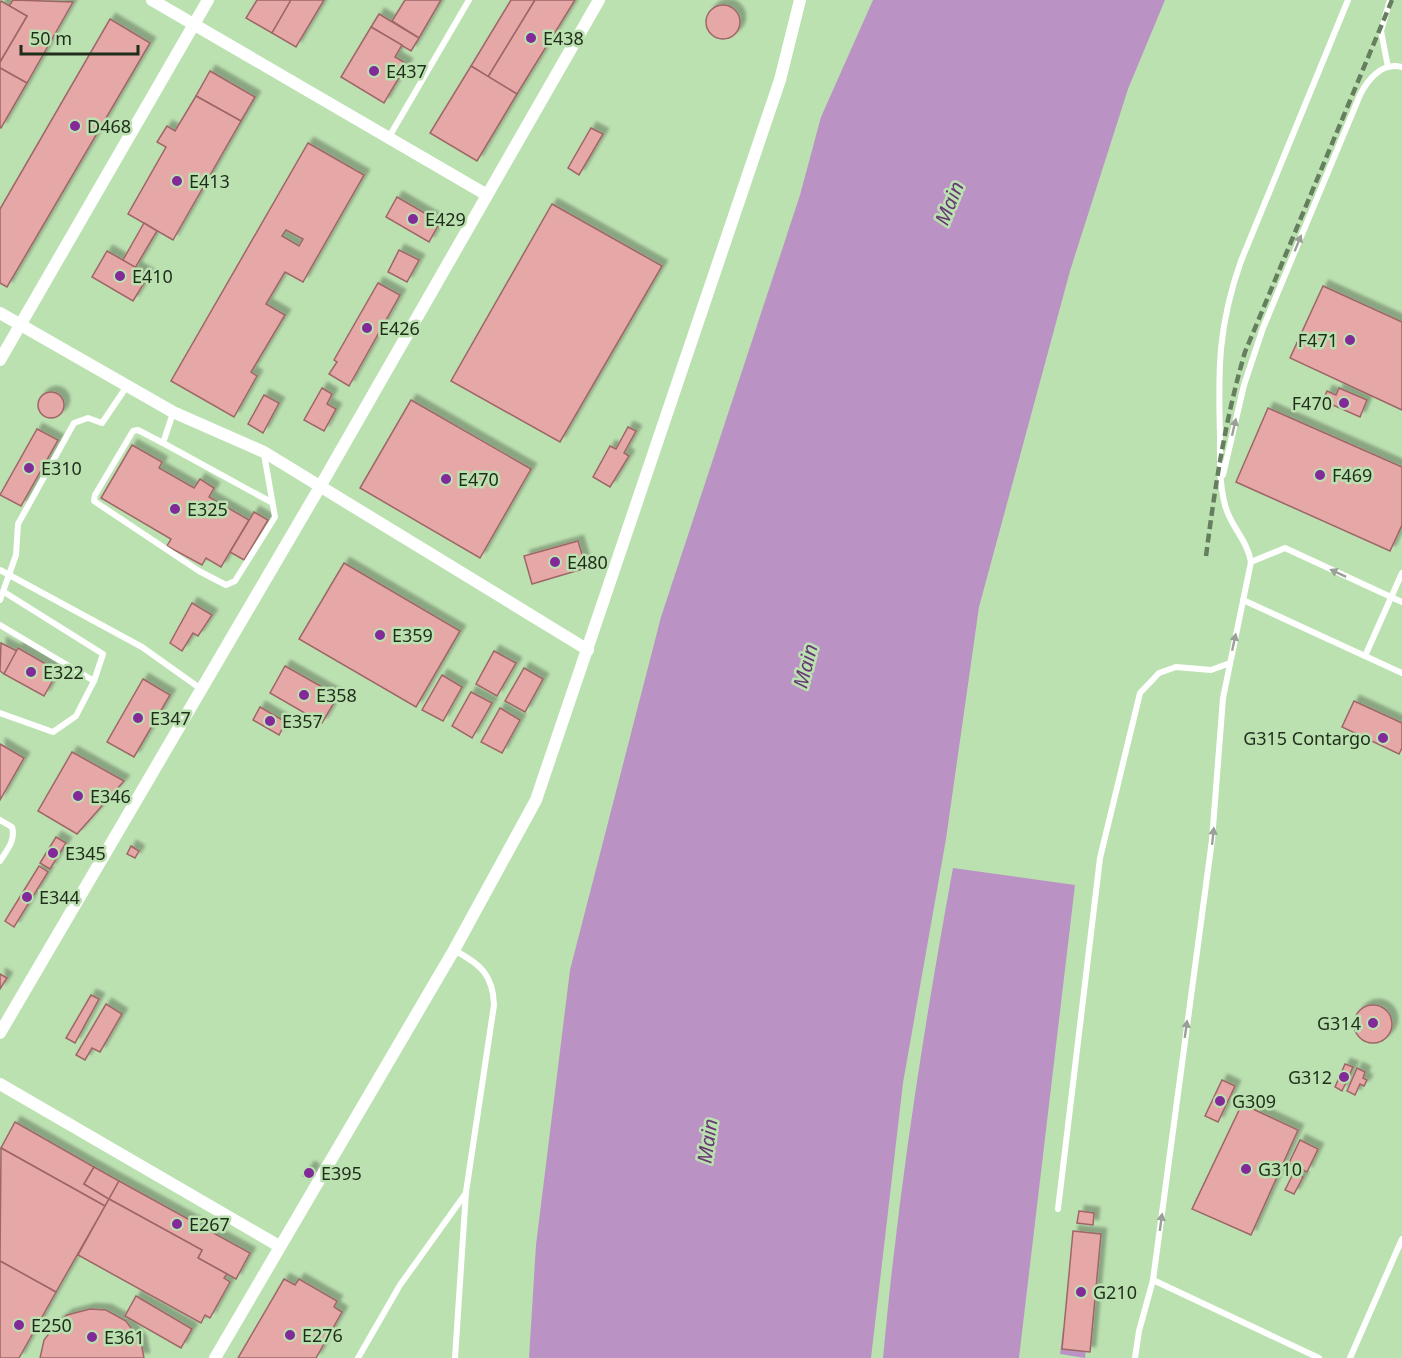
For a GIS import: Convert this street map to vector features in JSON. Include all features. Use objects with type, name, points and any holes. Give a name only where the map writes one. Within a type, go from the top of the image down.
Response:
[{"type":"street","points":[[152,0],[487,195]]},
{"type":"street","points":[[0,360],[208,0]]},
{"type":"street","points":[[0,1033],[321,485],[599,0]]},
{"type":"street","points":[[214,1358],[454,950],[536,800],[780,80],[800,0]]},
{"type":"street","points":[[0,313],[173,412],[264,452],[588,650]]},
{"type":"street","points":[[0,1084],[279,1246]]},
{"type":"lane","points":[[389,137],[469,0]]},
{"type":"lane","points":[[1135,1358],[1139,1331],[1153,1280],[1212,840],[1223,698],[1251,562],[1249,549],[1228,516],[1221,484],[1218,378],[1227,300],[1348,0]]},
{"type":"lane","points":[[1388,67],[1381,31],[1390,0]]},
{"type":"lane","points":[[1221,484],[1244,385],[1263,328],[1360,95],[1376,73],[1388,67],[1402,68]]},
{"type":"lane","points":[[0,600],[16,555],[18,524],[74,423],[88,418],[102,423],[127,386]]},
{"type":"lane","points":[[163,443],[173,412]]},
{"type":"lane","points":[[264,452],[275,517],[235,580],[226,585],[199,571],[94,501],[95,495],[134,431],[138,430],[271,502]]},
{"type":"lane","points":[[1251,562],[1286,548],[1402,602]]},
{"type":"lane","points":[[0,570],[105,625],[142,647],[201,688]]},
{"type":"lane","points":[[1365,656],[1402,573]]},
{"type":"lane","points":[[0,713],[53,732],[76,716],[94,681],[103,654],[4,592]]},
{"type":"lane","points":[[1243,600],[1402,673]]},
{"type":"lane","points":[[0,625],[94,681]]},
{"type":"lane","points":[[1058,1209],[1100,858],[1126,741],[1140,693],[1159,673],[1176,667],[1210,670],[1230,663]]},
{"type":"lane","points":[[0,820],[12,827],[14,832],[12,842],[0,861]]},
{"type":"lane","points":[[454,950],[480,965],[493,990],[494,1005],[466,1192],[455,1358]]},
{"type":"lane","points":[[358,1358],[400,1285],[466,1192]]},
{"type":"lane","points":[[1350,1358],[1402,1239]]},
{"type":"lane","points":[[1153,1280],[1319,1358]]},
{"type":"water","name":"Main","points":[[873,0],[1165,0],[1128,89],[1070,271],[979,607],[946,839],[903,1083],[871,1358],[529,1358],[536,1245],[570,970],[661,617],[800,195],[821,117]]},
{"type":"water","points":[[953,868],[1075,885],[1019,1358],[883,1358],[912,1112]]},
{"type":"water","points":[[1063,1328],[1088,1331],[1085,1358],[1060,1354]]},
{"type":"building","points":[[13,0],[73,2],[27,83],[0,68],[0,62],[27,16],[9,6]]},
{"type":"building","points":[[257,0],[291,0],[272,33],[246,18]]},
{"type":"building","points":[[291,0],[324,0],[296,47],[272,33]]},
{"type":"building","name":"E437","points":[[405,0],[441,0],[419,38],[392,21]]},
{"type":"building","points":[[511,0],[535,0],[488,77],[471,66]]},
{"type":"building","name":"E438","points":[[535,0],[575,0],[517,94],[488,77]]},
{"type":"building","points":[[1,1],[27,16],[0,62],[0,3]]},
{"type":"building","points":[[723,5],[735,10],[740,22],[735,34],[723,39],[711,34],[706,22],[711,10]]},
{"type":"building","points":[[379,14],[419,38],[411,51],[371,27]]},
{"type":"building","name":"D468","points":[[110,19],[150,43],[7,287],[0,283],[0,209]]},
{"type":"building","name":"E437","points":[[371,27],[402,45],[395,57],[407,64],[384,103],[341,77]]},
{"type":"building","points":[[471,66],[517,94],[477,161],[430,133]]},
{"type":"building","points":[[0,68],[27,83],[1,128],[0,127]]},
{"type":"building","points":[[210,71],[255,97],[241,121],[196,96]]},
{"type":"building","name":"E413","points":[[196,96],[241,121],[173,240],[128,214],[166,147],[157,142],[167,126],[175,131]]},
{"type":"building","points":[[591,128],[603,134],[579,175],[568,168]]},
{"type":"building","points":[[308,143],[364,175],[303,282],[285,272],[266,304],[285,315],[251,372],[257,376],[234,417],[171,381]],"holes":[[[286,230],[303,239],[299,246],[282,236]]]},
{"type":"building","name":"E429","points":[[397,197],[440,222],[429,242],[386,217]]},
{"type":"building","points":[[552,204],[662,266],[560,442],[451,381]]},
{"type":"building","points":[[144,223],[157,231],[135,268],[123,260]]},
{"type":"building","points":[[399,250],[419,260],[407,282],[388,272]]},
{"type":"building","name":"E410","points":[[107,251],[149,275],[133,301],[92,277]]},
{"type":"building","name":"E426","points":[[378,283],[400,295],[349,386],[329,374],[337,362],[334,360]]},
{"type":"building","name":"F471","points":[[1323,286],[1402,322],[1402,410],[1290,358]]},
{"type":"building","points":[[322,388],[332,394],[327,404],[336,409],[324,431],[304,420]]},
{"type":"building","name":"F470","points":[[1339,388],[1367,400],[1360,417],[1333,405],[1331,410],[1321,405],[1327,391],[1336,395]]},
{"type":"building","points":[[51,392],[60,396],[64,405],[60,414],[51,418],[42,414],[38,405],[42,396]]},
{"type":"building","points":[[264,395],[279,403],[263,433],[248,424]]},
{"type":"building","name":"E470","points":[[411,400],[531,469],[480,558],[360,488]]},
{"type":"building","name":"F469","points":[[1268,408],[1402,467],[1402,525],[1390,551],[1236,482]]},
{"type":"building","points":[[628,427],[636,431],[624,453],[629,456],[610,487],[593,477],[610,446],[616,449]]},
{"type":"building","name":"E310","points":[[37,429],[58,440],[21,506],[0,495]]},
{"type":"building","name":"E325","points":[[132,445],[162,462],[159,468],[194,488],[200,479],[214,488],[209,497],[249,520],[221,567],[206,558],[202,565],[167,546],[171,539],[101,498]]},
{"type":"building","points":[[254,512],[268,520],[244,560],[230,552]]},
{"type":"building","name":"E480","points":[[578,541],[586,568],[532,584],[524,556]]},
{"type":"building","name":"E359","points":[[344,563],[460,631],[416,707],[299,639]]},
{"type":"building","points":[[192,603],[212,615],[198,636],[193,633],[182,651],[170,643]]},
{"type":"building","points":[[1,643],[17,651],[4,674],[0,671]]},
{"type":"building","name":"E322","points":[[18,648],[58,671],[44,696],[4,674]]},
{"type":"building","points":[[494,651],[516,663],[497,696],[476,684]]},
{"type":"building","name":"E358","points":[[285,666],[338,696],[322,723],[270,693]]},
{"type":"building","points":[[524,668],[543,679],[525,712],[505,701]]},
{"type":"building","points":[[442,675],[462,687],[443,721],[422,710]]},
{"type":"building","name":"E347","points":[[143,679],[170,695],[134,757],[107,742]]},
{"type":"building","points":[[471,692],[492,703],[472,738],[452,726]]},
{"type":"building","name":"G315 Contargo","points":[[1354,701],[1402,723],[1402,748],[1399,754],[1342,727]]},
{"type":"building","name":"E357","points":[[260,707],[286,722],[279,735],[253,720]]},
{"type":"building","points":[[500,708],[520,720],[502,753],[481,742]]},
{"type":"building","points":[[0,744],[24,758],[0,800]]},
{"type":"building","name":"E346","points":[[72,752],[124,781],[77,834],[38,811]]},
{"type":"building","name":"E345","points":[[56,837],[66,843],[50,869],[40,863]]},
{"type":"building","points":[[131,846],[139,851],[135,858],[127,854]]},
{"type":"building","name":"E344","points":[[39,866],[48,872],[14,927],[5,921]]},
{"type":"building","points":[[0,974],[7,978],[0,989]]},
{"type":"building","points":[[91,995],[99,999],[75,1043],[66,1038]]},
{"type":"building","points":[[106,1004],[122,1014],[100,1052],[92,1048],[85,1060],[76,1055]]},
{"type":"building","name":"G314","points":[[1373,1005],[1386,1011],[1392,1024],[1386,1037],[1373,1043],[1360,1037],[1354,1024],[1360,1011]]},
{"type":"building","name":"G312","points":[[1345,1064],[1353,1067],[1342,1091],[1335,1087]]},
{"type":"building","points":[[1357,1068],[1365,1072],[1363,1078],[1367,1080],[1364,1086],[1360,1084],[1355,1095],[1347,1091]]},
{"type":"building","name":"G309","points":[[1222,1080],[1235,1086],[1218,1122],[1205,1116]]},
{"type":"building","name":"G310","points":[[1242,1104],[1298,1130],[1251,1235],[1192,1209]]},
{"type":"building","points":[[15,1122],[94,1167],[84,1184],[109,1199],[105,1206],[1,1148]]},
{"type":"building","points":[[1300,1140],[1318,1149],[1307,1172],[1289,1163]]},
{"type":"building","points":[[1,1148],[105,1206],[56,1292],[0,1261]]},
{"type":"building","points":[[94,1167],[119,1181],[109,1199],[84,1184]]},
{"type":"building","name":"E395","points":[[309,1167],[314,1170],[309,1179],[303,1176]]},
{"type":"building","points":[[1294,1172],[1303,1177],[1294,1194],[1285,1190]]},
{"type":"building","name":"E267","points":[[119,1181],[250,1253],[236,1279],[198,1258],[202,1250],[109,1199]]},
{"type":"building","points":[[109,1199],[202,1250],[198,1258],[227,1274],[224,1278],[230,1282],[210,1318],[205,1315],[201,1323],[78,1255]]},
{"type":"building","points":[[1079,1211],[1094,1213],[1093,1225],[1077,1223]]},
{"type":"building","name":"G210","points":[[1073,1231],[1101,1234],[1090,1352],[1062,1349]]},
{"type":"building","name":"E250","points":[[0,1261],[56,1292],[19,1358],[0,1358]]},
{"type":"building","name":"E276","points":[[284,1279],[295,1285],[299,1279],[337,1301],[334,1307],[342,1312],[316,1358],[238,1358]]},
{"type":"building","points":[[136,1296],[192,1329],[181,1348],[125,1316]]},
{"type":"building","name":"E361","points":[[90,1309],[106,1310],[126,1321],[141,1342],[144,1358],[40,1358],[44,1340],[57,1323],[67,1315]]},
{"type":"railway","points":[[1206,556],[1221,454],[1245,352],[1392,0]]},
{"type":"place","name":"E438","points":[[531,38]]},
{"type":"place","name":"E437","points":[[374,71]]},
{"type":"place","name":"D468","points":[[75,126]]},
{"type":"place","name":"E413","points":[[177,181]]},
{"type":"place","name":"E429","points":[[413,219]]},
{"type":"place","name":"E410","points":[[120,276]]},
{"type":"place","name":"E426","points":[[367,328]]},
{"type":"place","name":"F471","points":[[1350,340]]},
{"type":"place","name":"F470","points":[[1344,403]]},
{"type":"place","name":"E310","points":[[29,468]]},
{"type":"place","name":"F469","points":[[1320,475]]},
{"type":"place","name":"E470","points":[[446,479]]},
{"type":"place","name":"E325","points":[[175,509]]},
{"type":"place","name":"E480","points":[[555,562]]},
{"type":"place","name":"E359","points":[[380,635]]},
{"type":"place","name":"E322","points":[[31,672]]},
{"type":"place","name":"E358","points":[[304,695]]},
{"type":"place","name":"E347","points":[[138,718]]},
{"type":"place","name":"E357","points":[[270,721]]},
{"type":"place","name":"G315 Contargo","points":[[1383,738]]},
{"type":"place","name":"E346","points":[[78,796]]},
{"type":"place","name":"E345","points":[[53,853]]},
{"type":"place","name":"E344","points":[[27,897]]},
{"type":"place","name":"G314","points":[[1373,1023]]},
{"type":"place","name":"G312","points":[[1344,1077]]},
{"type":"place","name":"G309","points":[[1220,1101]]},
{"type":"place","name":"G310","points":[[1246,1169]]},
{"type":"place","name":"E395","points":[[309,1173]]},
{"type":"place","name":"E267","points":[[177,1224]]},
{"type":"place","name":"G210","points":[[1081,1292]]},
{"type":"place","name":"E250","points":[[19,1325]]},
{"type":"place","name":"E276","points":[[290,1335]]},
{"type":"place","name":"E361","points":[[92,1337]]}]
